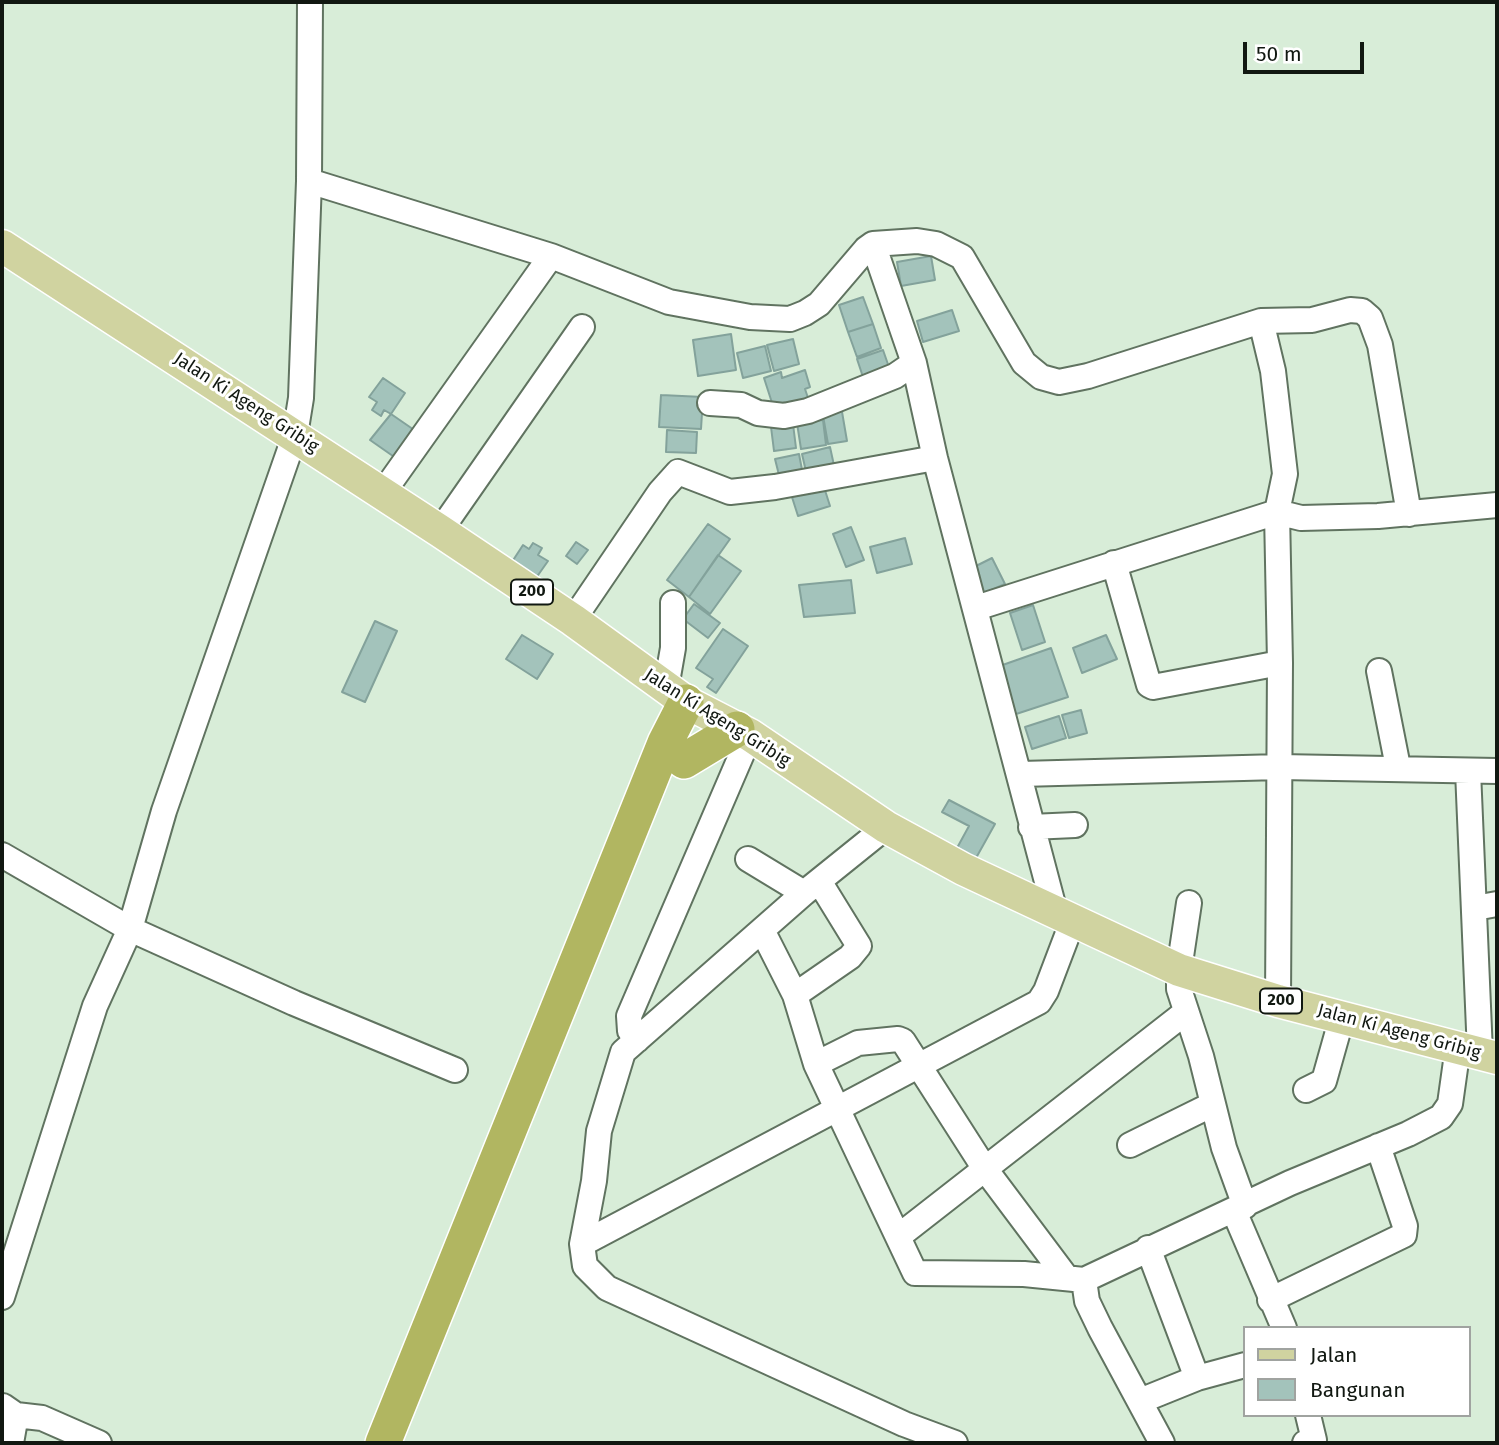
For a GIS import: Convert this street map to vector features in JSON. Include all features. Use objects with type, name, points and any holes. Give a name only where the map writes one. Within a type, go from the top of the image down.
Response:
[{"type":"highway","points":[[408,1443],[674,752],[685,700]]},
{"type":"highway","points":[[674,752],[743,732]]},
{"type":"highway","points":[[383,1443],[674,752]]},
{"type":"main road","name":"Jalan Ki Ageng Gribig","points":[[2,246],[440,531],[573,620],[685,700],[743,732],[887,827],[963,869],[1179,970],[1278,1001],[1478,1053]]},
{"type":"street","points":[[2,1297],[95,1006],[130,929],[164,811],[295,435],[301,398],[309,181],[310,2]]},
{"type":"street","points":[[309,181],[551,256],[669,302],[721,314],[790,319],[819,304],[866,248],[873,244],[917,241],[936,244],[956,252],[968,267],[1024,363],[1050,381],[1088,376],[1261,321],[1312,320],[1356,310],[1370,318],[1380,345],[1409,514]]},
{"type":"street","points":[[582,1244],[1039,1002],[1046,991],[1064,916],[1031,827],[1021,774],[935,458],[914,363],[873,244]]},
{"type":"street","points":[[382,494],[551,256]]},
{"type":"street","points":[[1261,321],[1273,371],[1284,474],[1277,512],[1280,663],[1278,1001]]},
{"type":"street","points":[[440,531],[582,327]]},
{"type":"street","points":[[710,403],[740,405],[758,413],[784,416],[808,411],[895,376],[914,363]]},
{"type":"street","points":[[573,620],[676,473],[682,471],[716,489],[730,492],[775,487],[935,458]]},
{"type":"street","points":[[976,608],[1277,512],[1301,518],[1409,514],[1497,505]]},
{"type":"street","points":[[1114,563],[1151,686],[1156,688],[1280,663]]},
{"type":"street","points":[[673,603],[673,648],[685,700]]},
{"type":"street","points":[[1379,671],[1398,768]]},
{"type":"street","points":[[637,1040],[630,1031],[629,1016],[743,732]]},
{"type":"street","points":[[1021,774],[1280,767],[1497,771]]},
{"type":"street","points":[[762,930],[795,995],[816,1064],[915,1273],[1075,1279],[1428,1125],[1447,1111],[1478,1053],[1487,937],[1486,906],[1468,771]]},
{"type":"street","points":[[1031,827],[1075,825]]},
{"type":"street","points":[[887,827],[811,887],[623,1052],[599,1131],[594,1181],[582,1244],[586,1266],[607,1288],[904,1424],[955,1443]]},
{"type":"street","points":[[2,855],[130,929],[295,1003],[455,1070]]},
{"type":"street","points":[[748,859],[811,887],[859,946],[850,957],[795,995]]},
{"type":"street","points":[[1189,903],[1179,970],[1179,989],[1201,1056],[1211,1105],[1239,1208],[1270,1300],[1283,1326]]},
{"type":"street","points":[[899,1236],[1186,1012]]},
{"type":"street","points":[[1306,1090],[1324,1081],[1342,1017]]},
{"type":"street","points":[[816,1064],[858,1043],[898,1039],[919,1065],[985,1169],[1075,1279],[1163,1443]]},
{"type":"street","points":[[1130,1145],[1211,1105]]},
{"type":"street","points":[[1270,1300],[1404,1235],[1405,1226],[1378,1146]]},
{"type":"street","points":[[1148,1248],[1198,1378]]},
{"type":"street","points":[[1140,1401],[1198,1378],[1244,1366]]},
{"type":"street","points":[[11,1443],[9,1410],[42,1418],[99,1443]]},
{"type":"street","points":[[1308,1417],[1311,1442]]},
{"type":"building","points":[[931,256],[935,280],[901,286],[897,262]]},
{"type":"building","points":[[863,297],[873,324],[848,332],[839,305]]},
{"type":"building","points":[[952,310],[959,331],[923,342],[917,321]]},
{"type":"building","points":[[873,324],[881,348],[857,357],[848,332]]},
{"type":"building","points":[[731,334],[736,370],[698,376],[693,340]]},
{"type":"building","points":[[793,339],[799,364],[774,371],[767,345]]},
{"type":"building","points":[[765,346],[771,371],[743,378],[737,353]]},
{"type":"building","points":[[883,350],[891,373],[865,383],[857,359]]},
{"type":"building","points":[[805,370],[810,387],[805,389],[808,398],[774,409],[764,378],[781,372],[782,378]]},
{"type":"building","points":[[383,378],[405,393],[391,414],[384,410],[381,416],[372,410],[377,402],[369,397]]},
{"type":"building","points":[[661,395],[703,397],[701,429],[659,427]]},
{"type":"building","points":[[841,406],[847,441],[828,444],[822,410]]},
{"type":"building","points":[[391,414],[420,434],[400,461],[370,440]]},
{"type":"building","points":[[823,420],[826,445],[801,449],[797,423]]},
{"type":"building","points":[[793,424],[796,448],[774,451],[771,427]]},
{"type":"building","points":[[667,430],[697,432],[696,453],[666,452]]},
{"type":"building","points":[[830,447],[835,470],[807,476],[802,454]]},
{"type":"building","points":[[799,454],[803,475],[780,479],[775,459]]},
{"type":"building","points":[[823,484],[830,506],[798,516],[791,494]]},
{"type":"building","points":[[708,524],[730,539],[689,597],[667,580]]},
{"type":"building","points":[[851,527],[864,560],[846,567],[833,534]]},
{"type":"building","points":[[905,538],[912,564],[877,573],[870,547]]},
{"type":"building","points":[[576,542],[588,550],[577,564],[566,556]]},
{"type":"building","points":[[533,543],[542,548],[538,555],[548,561],[536,578],[508,568],[523,545],[529,549]]},
{"type":"building","points":[[718,555],[741,571],[710,614],[689,597]]},
{"type":"building","points":[[992,558],[1005,584],[982,594],[970,569]]},
{"type":"building","points":[[851,580],[855,613],[804,617],[799,585]]},
{"type":"building","points":[[694,604],[720,623],[708,638],[683,619]]},
{"type":"building","points":[[1033,605],[1045,642],[1022,650],[1010,613]]},
{"type":"building","points":[[375,621],[397,631],[365,702],[342,692]]},
{"type":"building","points":[[723,629],[748,646],[716,693],[707,687],[713,679],[696,668]]},
{"type":"building","points":[[522,635],[553,654],[537,679],[506,659]]},
{"type":"building","points":[[1106,635],[1117,659],[1082,673],[1073,648]]},
{"type":"building","points":[[1051,648],[1068,697],[1007,717],[994,668]]},
{"type":"building","points":[[1081,710],[1087,733],[1069,738],[1062,715]]},
{"type":"building","points":[[1059,716],[1066,738],[1032,749],[1025,727]]},
{"type":"building","points":[[949,800],[995,824],[976,858],[957,848],[969,826],[942,812]]}]
